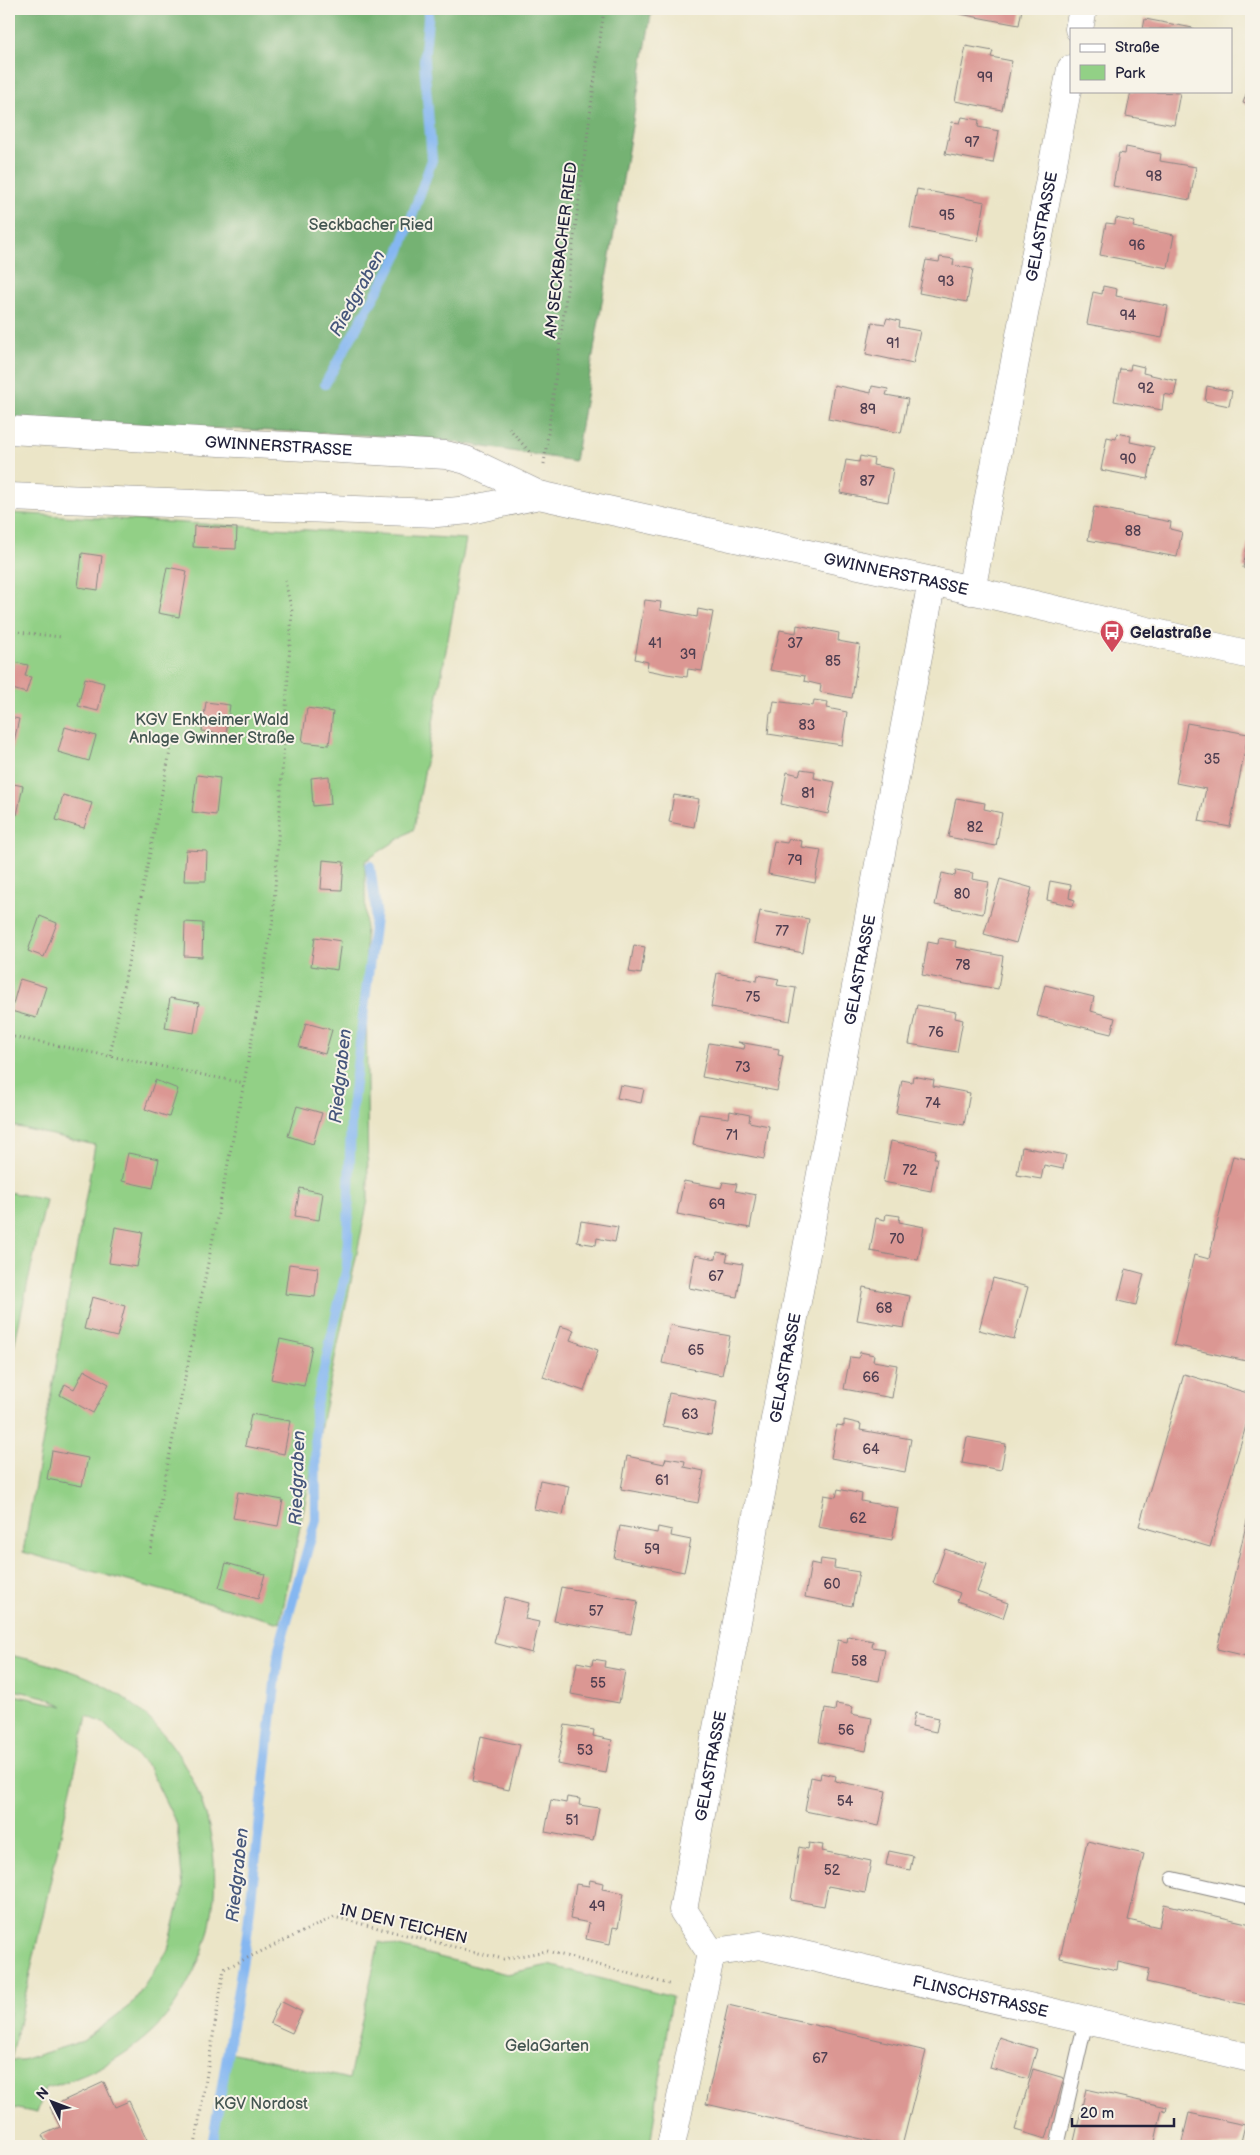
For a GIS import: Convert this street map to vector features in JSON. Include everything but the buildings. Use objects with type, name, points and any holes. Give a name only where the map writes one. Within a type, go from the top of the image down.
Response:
[{"type":"street","points":[[1079,28],[1083,9]]},
{"type":"street","name":"GELASTRASSE","points":[[971,591],[1070,74]]},
{"type":"street","name":"GWINNERSTRASSE","points":[[9,430],[446,455],[466,460],[539,495],[1251,655]]},
{"type":"street","name":"GWINNERSTRASSE","points":[[9,497],[437,512],[470,510],[539,495]]},
{"type":"street","name":"GELASTRASSE","points":[[711,1953],[684,1910],[932,582]]},
{"type":"street","name":"FLINSCHSTRASSE","points":[[711,1953],[760,1945],[1251,2058]]},
{"type":"street","points":[[671,2146],[701,1993],[711,1953]]},
{"type":"lane","points":[[1173,1879],[1251,1898]]},
{"type":"lane","points":[[1057,2146],[1086,2020]]},
{"type":"path","name":"AM SECKBACHER RIED","points":[[508,428],[544,468],[604,9]]},
{"type":"path","points":[[150,1553],[244,1083],[273,920],[292,612],[284,577]]},
{"type":"path","points":[[9,631],[61,637]]},
{"type":"path","points":[[110,1055],[174,731]]},
{"type":"path","points":[[9,1036],[244,1083]]},
{"type":"path","name":"IN DEN TEICHEN","points":[[195,2146],[224,1969],[334,1917],[503,1959],[547,1951],[701,1993]]},
{"type":"green space","name":"Seckbacher Ried","points":[[9,9],[652,9],[575,461],[427,438],[9,419]]},
{"type":"green space","name":"KGV Enkheimer Wald Anlage Gwinner Straße","points":[[9,513],[466,539],[414,829],[365,861],[368,1200],[280,1623],[23,1552],[95,1145],[9,1125]]},
{"type":"green space","points":[[9,1192],[46,1200],[9,1369]]},
{"type":"green space","points":[[9,1655],[60,1667],[91,1679],[136,1707],[158,1728],[177,1752],[192,1778],[203,1806],[210,1835],[214,1865],[214,1895],[205,1944],[189,1981],[168,2015],[138,2044],[121,2056],[64,2083],[45,2088],[37,2113],[9,2107],[9,1694],[64,1706],[45,1697],[9,1689]],"holes":[[[87,1716],[103,1723],[149,1768],[177,1825],[183,1888],[168,1950],[133,2003],[83,2041],[22,2060],[11,2060]]]},
{"type":"green space","name":"GelaGarten","points":[[379,1942],[507,1974],[549,1965],[672,1997],[650,2146],[208,2146],[225,2051],[349,2079]]},
{"type":"waterway","name":"Riedgraben","points":[[325,384],[399,253],[432,160],[424,61],[429,9]]},
{"type":"waterway","name":"Riedgraben","points":[[212,2146],[247,1935],[279,1648],[316,1520],[315,1409],[347,1267],[351,1116],[376,910],[370,866]]},
{"type":"place","name":"Gelastraße","points":[[1112,653]]},
{"type":"park label","name":"KGV Nordost","points":[[261,2103]]}]
